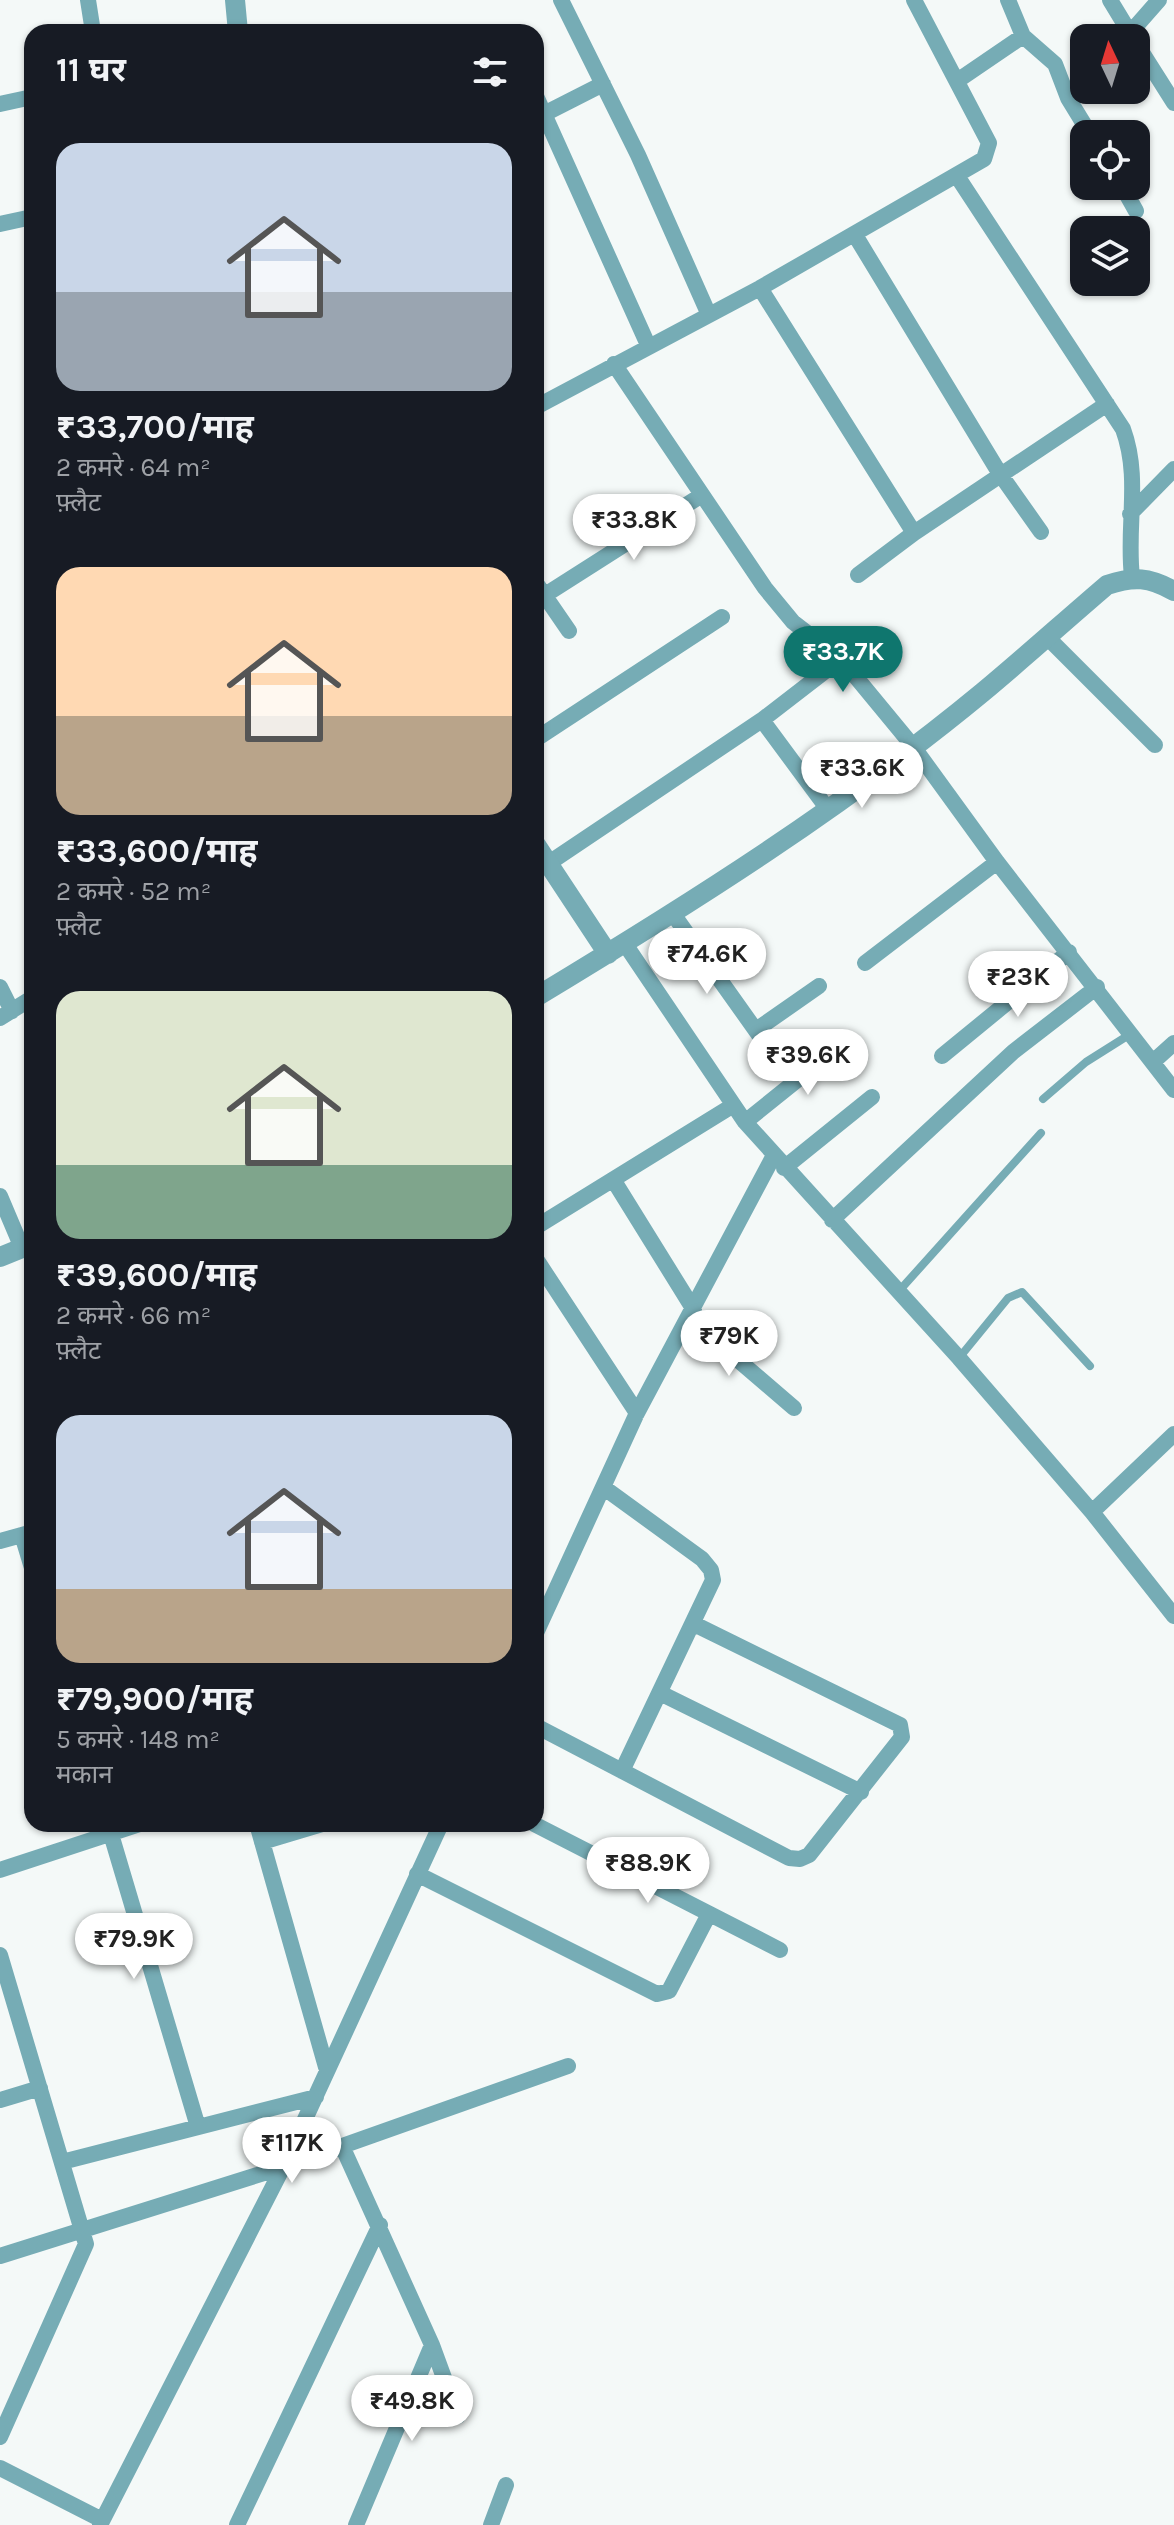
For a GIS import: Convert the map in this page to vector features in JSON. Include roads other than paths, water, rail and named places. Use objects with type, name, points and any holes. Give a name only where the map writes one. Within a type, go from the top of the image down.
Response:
[{"type":"street","points":[[88,0],[92,24]]},
{"type":"street","points":[[235,0],[237,24]]},
{"type":"street","points":[[561,0],[709,315]]},
{"type":"street","points":[[544,403],[760,288],[984,159],[989,143],[914,0]]},
{"type":"street","points":[[1008,0],[1023,36],[1055,64],[1068,98],[1081,120]]},
{"type":"street","points":[[1110,0],[1125,24]]},
{"type":"street","points":[[1143,24],[1159,0]]},
{"type":"street","points":[[957,81],[1023,36]]},
{"type":"street","points":[[1150,65],[1174,103]]},
{"type":"street","points":[[603,84],[544,114],[648,345]]},
{"type":"street","points":[[0,104],[24,99]]},
{"type":"street","points":[[957,176],[1123,429],[1132,454],[1134,480],[1130,514],[1132,577]]},
{"type":"street","points":[[1130,200],[1136,211]]},
{"type":"street","points":[[0,224],[24,219]]},
{"type":"street","points":[[855,235],[1000,474],[1041,532]]},
{"type":"street","points":[[760,288],[914,533]]},
{"type":"street","points":[[614,364],[765,588],[793,622],[841,659],[912,745],[997,862],[1174,1090]]},
{"type":"street","points":[[858,575],[914,533],[1107,404]]},
{"type":"street","points":[[1130,514],[1174,469]]},
{"type":"street","points":[[544,587],[702,495]]},
{"type":"street","points":[[544,992],[673,914],[827,808],[981,693],[1107,585],[1132,577],[1155,581],[1174,591]]},
{"type":"street","points":[[544,594],[569,631]]},
{"type":"street","points":[[544,734],[722,617]]},
{"type":"street","points":[[1047,637],[1155,745]]},
{"type":"street","points":[[549,863],[762,720],[841,659]]},
{"type":"street","points":[[762,720],[827,808]]},
{"type":"street","points":[[544,856],[745,1122],[959,1358],[1092,1512],[1174,1616]]},
{"type":"street","points":[[865,963],[997,862]]},
{"type":"street","points":[[673,914],[774,1056]]},
{"type":"street","points":[[942,1056],[1069,952]]},
{"type":"street","points":[[756,1030],[819,986]]},
{"type":"street","points":[[0,987],[6,1014],[24,1003]]},
{"type":"street","points":[[832,1220],[1013,1052],[1097,987]]},
{"type":"street","points":[[745,1122],[847,1040]]},
{"type":"street","points":[[1154,1061],[1174,1043]]},
{"type":"street","points":[[544,1616],[637,1413],[779,1163],[872,1097]]},
{"type":"street","points":[[544,1222],[732,1106]]},
{"type":"street","points":[[614,1181],[691,1314],[794,1408]]},
{"type":"street","points":[[0,1196],[24,1240]]},
{"type":"street","points":[[0,1257],[24,1247]]},
{"type":"street","points":[[544,1271],[637,1413]]},
{"type":"street","points":[[1092,1512],[1174,1434]]},
{"type":"street","points":[[603,1487],[688,1547],[711,1570],[708,1595],[622,1771]]},
{"type":"street","points":[[0,1541],[24,1535]]},
{"type":"street","points":[[544,1730],[789,1858],[800,1859],[821,1844],[861,1792],[902,1737],[900,1725],[694,1624]]},
{"type":"street","points":[[660,1693],[861,1792]]},
{"type":"street","points":[[544,1829],[780,1950]]},
{"type":"street","points":[[0,1870],[102,1832]]},
{"type":"street","points":[[111,1832],[198,2127]]},
{"type":"street","points":[[259,1832],[326,2067]]},
{"type":"street","points":[[262,1842],[295,1832]]},
{"type":"street","points":[[0,2468],[101,2523],[283,2167],[316,2097],[326,2067],[437,1832]]},
{"type":"street","points":[[417,1874],[657,1994],[669,1991],[709,1914]]},
{"type":"street","points":[[0,1955],[86,2244],[0,2437]]},
{"type":"street","points":[[0,2256],[283,2167],[568,2066]]},
{"type":"street","points":[[0,2100],[40,2088]]},
{"type":"street","points":[[62,2162],[316,2097]]},
{"type":"street","points":[[342,2146],[432,2345],[458,2416]]},
{"type":"street","points":[[237,2525],[380,2225]]},
{"type":"street","points":[[356,2525],[432,2345]]},
{"type":"street","points":[[491,2525],[506,2485]]},
{"type":"lane","points":[[1043,1099],[1086,1062],[1132,1033]]},
{"type":"lane","points":[[899,1292],[1041,1133]]},
{"type":"lane","points":[[959,1358],[1008,1298],[1022,1292],[1090,1366]]}]
